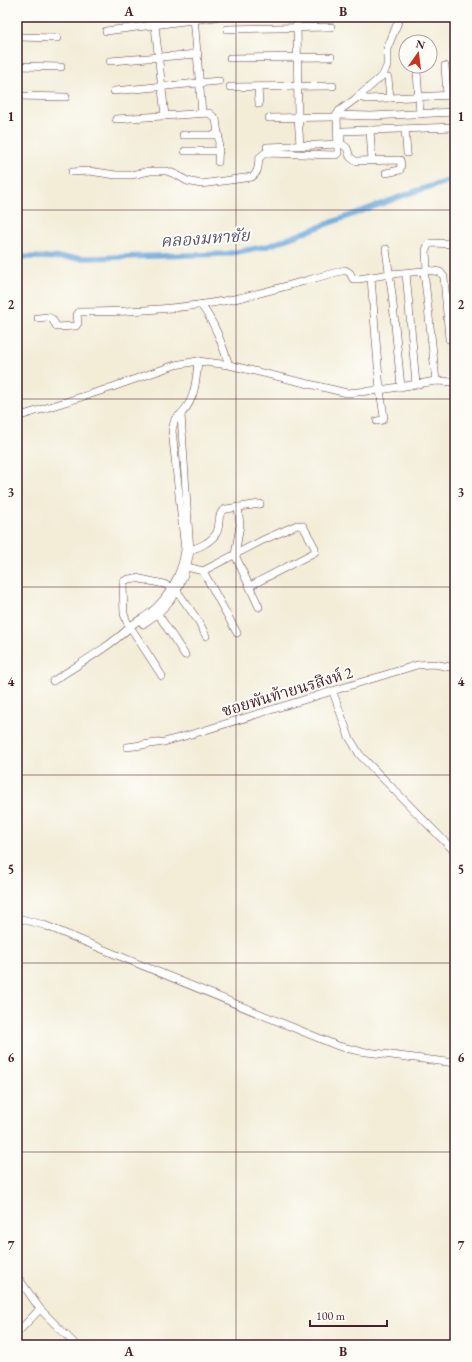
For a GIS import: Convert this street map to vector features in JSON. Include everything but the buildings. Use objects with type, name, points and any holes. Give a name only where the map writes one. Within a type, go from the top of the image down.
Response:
[{"type":"street","points":[[154,17],[157,56],[165,116]]},
{"type":"street","points":[[297,17],[298,117],[300,145]]},
{"type":"street","points":[[340,144],[335,116],[345,106],[381,78],[386,70],[387,49],[400,17]]},
{"type":"street","points":[[106,31],[154,26],[194,19],[216,18]]},
{"type":"street","points":[[194,19],[201,83],[202,114]]},
{"type":"street","points":[[227,29],[331,27]]},
{"type":"street","points":[[17,37],[57,38]]},
{"type":"street","points":[[110,61],[157,56],[198,54]]},
{"type":"street","points":[[230,58],[331,57]]},
{"type":"street","points":[[17,66],[61,67]]},
{"type":"street","points":[[445,66],[447,95]]},
{"type":"street","points":[[417,74],[420,114]]},
{"type":"street","points":[[388,78],[390,98]]},
{"type":"street","points":[[114,91],[219,81]]},
{"type":"street","points":[[230,87],[332,86]]},
{"type":"street","points":[[258,87],[259,104]]},
{"type":"street","points":[[358,97],[367,99],[455,95]]},
{"type":"street","points":[[17,96],[66,97]]},
{"type":"street","points":[[269,118],[371,116],[455,112]]},
{"type":"street","points":[[116,119],[209,113],[216,119],[219,135],[218,162]]},
{"type":"street","points":[[371,116],[372,160]]},
{"type":"street","points":[[72,172],[89,171],[116,175],[131,175],[150,171],[167,171],[186,181],[201,184],[252,177],[256,174],[258,169],[259,158],[265,153],[334,156],[338,153],[342,131],[455,127]]},
{"type":"street","points":[[405,129],[407,153]]},
{"type":"street","points":[[183,135],[219,135]]},
{"type":"street","points":[[267,147],[340,144],[347,148],[352,160],[355,161],[400,160],[400,170],[386,173]]},
{"type":"street","points":[[185,151],[219,151]]},
{"type":"street","points":[[436,381],[425,271],[426,250],[428,245],[432,243],[455,244]]},
{"type":"street","points":[[386,250],[390,274],[401,387]]},
{"type":"street","points":[[38,318],[52,318],[55,326],[60,328],[76,326],[78,323],[77,315],[79,312],[174,308],[201,305],[239,298],[345,270],[350,273],[353,279],[359,280],[390,274],[425,271],[440,272],[444,277],[449,339]]},
{"type":"street","points":[[406,273],[416,384]]},
{"type":"street","points":[[370,278],[380,390],[384,417],[383,420],[377,422]]},
{"type":"street","points":[[201,305],[210,316],[229,365]]},
{"type":"street","points":[[17,416],[107,389],[175,365],[198,362],[229,365],[343,392],[355,393],[436,381],[455,382]]},
{"type":"street","points":[[130,629],[158,614],[187,568],[187,550],[172,430],[175,419],[181,415],[196,388],[198,362]]},
{"type":"street","points":[[187,550],[196,548],[213,537],[217,531],[219,517],[222,510],[260,504]]},
{"type":"street","points":[[238,507],[240,525],[235,555],[259,607]]},
{"type":"street","points":[[187,568],[203,571],[263,540],[297,525],[303,526],[315,548],[315,552],[250,586]]},
{"type":"street","points":[[53,681],[130,629],[160,604],[174,589],[187,550]]},
{"type":"street","points":[[203,571],[237,633]]},
{"type":"street","points":[[162,676],[130,629],[124,614],[124,581],[136,578],[164,584],[174,589],[199,622],[206,636]]},
{"type":"street","points":[[158,614],[185,656]]},
{"type":"street","name":"ซอยพันท้ายนรสิงห์ 2","points":[[127,747],[164,742],[333,692],[417,665],[434,664],[455,668]]},
{"type":"street","points":[[333,692],[346,732],[360,756],[455,852]]},
{"type":"street","points":[[18,918],[44,925],[338,1046],[359,1051],[455,1063]]},
{"type":"street","points":[[17,1276],[40,1309],[76,1345]]},
{"type":"street","points":[[17,1333],[40,1309]]},
{"type":"waterway","name":"คลองมหาชัย","points":[[17,257],[87,258],[226,254],[268,246],[416,191],[455,179]]}]
